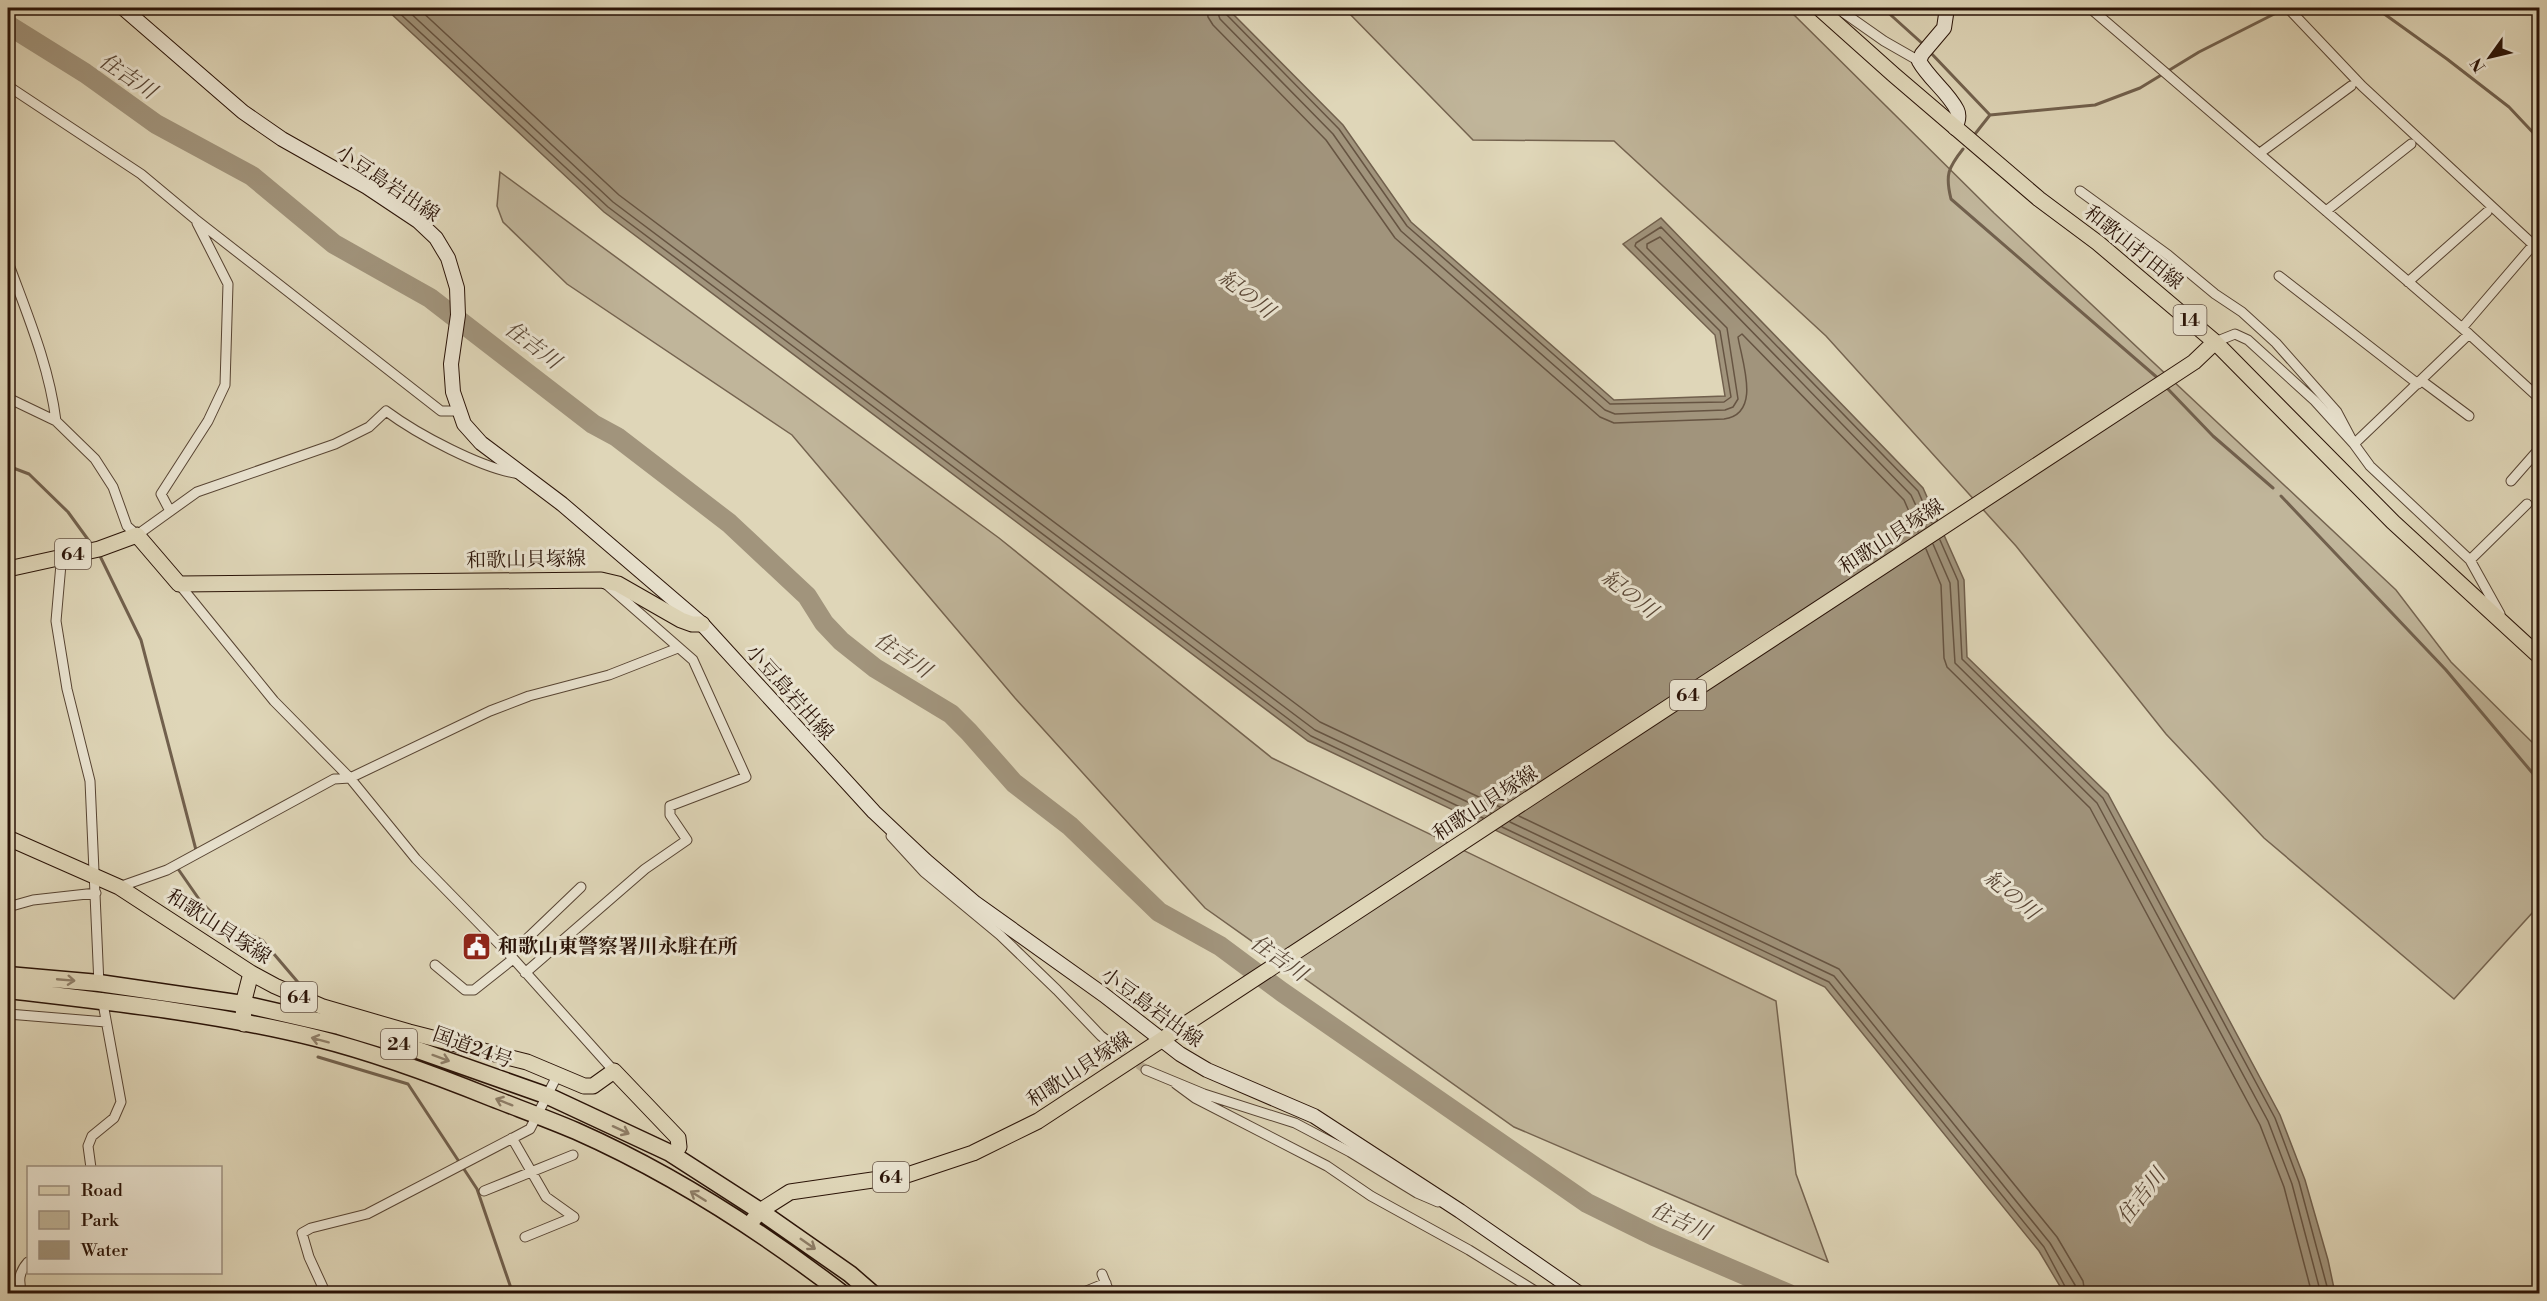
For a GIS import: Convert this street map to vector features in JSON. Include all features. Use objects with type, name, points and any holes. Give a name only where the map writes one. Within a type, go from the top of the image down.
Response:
[{"type":"highway","name":"国道24号","points":[[8,975],[99,983],[243,1004],[339,1026],[412,1048],[548,1096],[673,1155],[760,1211],[850,1274],[873,1293]]},
{"type":"highway","name":"国道24号","points":[[8,990],[244,1024],[316,1038],[430,1073],[578,1132],[675,1181],[748,1227],[843,1293]]},
{"type":"main road","name":"小豆島岩出線","points":[[123,8],[243,112],[282,139],[367,187],[418,221],[436,238],[448,258],[457,288],[458,315],[451,364],[453,392],[464,424],[481,443],[562,504],[702,624],[874,812],[926,861],[975,903],[1104,995],[1161,1041],[1207,1070],[1314,1116],[1580,1293]]},
{"type":"main road","name":"和歌山打田線","points":[[1819,8],[2039,199],[2098,243],[2215,342],[2392,522],[2540,657]]},
{"type":"main road","points":[[1947,8],[1944,27],[1921,57],[1958,111],[1959,121],[1955,128]]},
{"type":"main road","name":"和歌山貝塚線","points":[[748,1227],[760,1211],[790,1192],[907,1174],[973,1153],[1038,1121],[2194,362],[2215,342]]},
{"type":"main road","points":[[137,535],[179,584]]},
{"type":"main road","name":"64","points":[[8,568],[99,549],[137,535]]},
{"type":"main road","name":"和歌山貝塚線","points":[[179,584],[601,580],[618,584],[681,620],[692,624],[702,624]]},
{"type":"main road","name":"和歌山貝塚線","points":[[8,838],[95,874],[119,887],[250,973],[275,986],[348,1016],[527,1062],[575,1084],[593,1086],[614,1071]]},
{"type":"main road","points":[[244,1024],[243,1004],[250,973]]},
{"type":"main road","points":[[614,1071],[678,1138],[679,1147],[673,1155]]},
{"type":"street","points":[[1837,8],[1884,41],[1921,57]]},
{"type":"street","points":[[2090,8],[2466,331],[2540,399]]},
{"type":"street","points":[[2288,8],[2362,86],[2537,244],[2466,331],[2420,382],[2354,444]]},
{"type":"street","points":[[8,86],[141,174],[195,219],[441,411],[458,411]]},
{"type":"street","points":[[2260,153],[2351,86]]},
{"type":"street","points":[[2326,211],[2411,144]]},
{"type":"street","points":[[2080,191],[2242,312],[2276,343],[2337,412],[2354,444]]},
{"type":"street","points":[[2408,282],[2487,212]]},
{"type":"street","points":[[170,511],[161,494],[208,421],[225,385],[228,284],[195,219]]},
{"type":"street","points":[[8,262],[32,324],[54,400],[57,421]]},
{"type":"street","points":[[2279,276],[2469,416]]},
{"type":"street","points":[[2215,342],[2235,334],[2248,340],[2315,401],[2393,489],[2470,560],[2509,630]]},
{"type":"street","points":[[8,398],[57,421],[95,459],[113,487],[127,526],[137,535],[197,492],[336,444],[369,428],[386,411],[410,429],[448,447],[506,472],[524,475]]},
{"type":"street","points":[[2511,481],[2540,448]]},
{"type":"street","points":[[2470,560],[2527,504]]},
{"type":"street","points":[[59,557],[61,564],[56,621],[67,690],[90,781],[99,983],[121,1102],[114,1118],[92,1136],[88,1146],[91,1166]]},
{"type":"street","points":[[525,973],[645,869],[687,840],[670,815],[670,806],[746,777],[693,660],[601,580]]},
{"type":"street","points":[[179,584],[274,701],[350,778],[416,859],[512,957],[614,1071]]},
{"type":"street","points":[[119,887],[167,870],[334,779],[350,778],[490,711],[529,696],[609,675],[678,648]]},
{"type":"street","points":[[874,812],[884,829],[924,872],[1000,935],[1101,1036],[1117,1048]]},
{"type":"street","points":[[435,965],[465,990],[474,990],[512,957],[581,887]]},
{"type":"street","points":[[8,907],[33,900],[96,893]]},
{"type":"street","points":[[8,1014],[106,1022]]},
{"type":"street","points":[[1146,1070],[1176,1084],[1295,1123],[1350,1152],[1417,1193],[1460,1211]]},
{"type":"street","points":[[326,1293],[309,1257],[302,1233],[311,1227],[367,1214],[530,1129],[557,1076]]},
{"type":"street","points":[[1176,1084],[1195,1098],[1327,1166],[1371,1196],[1469,1250],[1540,1293]]},
{"type":"street","points":[[513,1138],[546,1197],[574,1217],[525,1237]]},
{"type":"street","points":[[484,1191],[573,1155]]},
{"type":"street","points":[[22,1293],[21,1270],[27,1263]]},
{"type":"street","points":[[1079,1293],[1104,1278],[1110,1293]]},
{"type":"green space","points":[[1344,8],[1787,8],[1994,213],[2396,590],[2451,662],[2539,749],[2539,909],[2534,911],[2454,999],[2264,838],[2166,734],[2016,546],[1826,336],[1614,141],[1473,140]]},
{"type":"green space","points":[[500,172],[999,538],[1272,758],[1776,1001],[1796,1174],[1828,1262],[1514,1127],[1205,908],[1015,698],[792,435],[567,284],[503,222],[497,206]]},
{"type":"water","name":"紀の川","points":[[385,8],[1227,8],[1343,125],[1411,222],[1614,400],[1725,396],[1715,335],[1623,244],[1661,218],[1923,488],[1964,580],[1967,657],[2108,794],[2280,1115],[2305,1180],[2335,1293],[2064,1293],[2039,1251],[1825,987],[1308,741],[604,212]]},
{"type":"waterway","points":[[1883,8],[1924,45]]},
{"type":"waterway","points":[[1975,134],[1990,115],[2095,105],[2140,88],[2199,52],[2286,8]]},
{"type":"waterway","points":[[2376,8],[2509,107],[2540,140]]},
{"type":"waterway","name":"住吉川","points":[[8,25],[85,73],[156,124],[252,176],[334,244],[430,298],[593,424],[617,437],[729,523],[807,596],[824,623],[841,641],[875,668],[951,714],[1014,783],[1070,826],[1159,912],[1220,946],[1282,992],[1587,1203],[1654,1236],[1789,1294]]},
{"type":"waterway","points":[[1930,52],[1990,115]]},
{"type":"waterway","points":[[1963,149],[1949,172],[1948,184],[1951,199],[2160,380]]},
{"type":"waterway","points":[[2166,387],[2213,436],[2273,488]]},
{"type":"waterway","points":[[8,466],[29,474],[68,512],[92,545]]},
{"type":"waterway","points":[[2281,496],[2446,670],[2540,782]]},
{"type":"waterway","points":[[100,556],[141,640],[196,850],[194,852]]},
{"type":"waterway","points":[[176,866],[201,902],[220,921],[262,940],[302,987]]},
{"type":"waterway","points":[[318,1057],[408,1084],[477,1189],[513,1294]]},
{"type":"tunnel","points":[[1117,1048],[1146,1070]]},
{"type":"place","name":"和歌山東警察署川永駐在所","points":[[477,946]]}]
